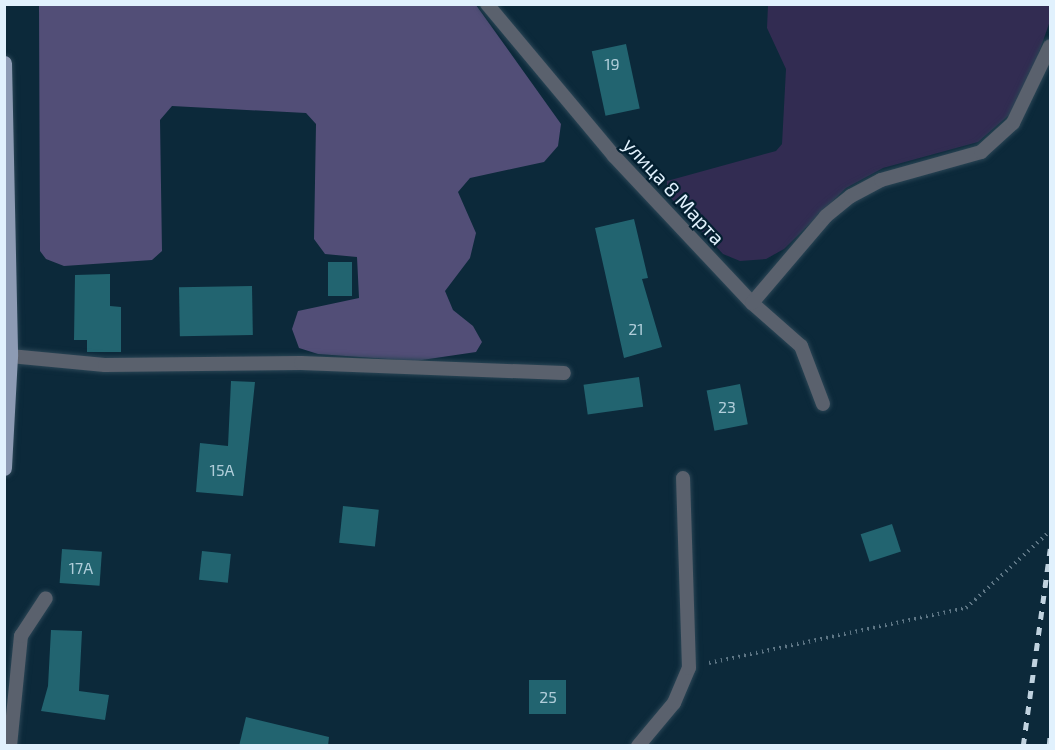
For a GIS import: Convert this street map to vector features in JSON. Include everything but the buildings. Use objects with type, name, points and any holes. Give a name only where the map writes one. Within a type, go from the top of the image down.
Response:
[{"type":"main road","points":[[4,63],[10,356],[4,468]]},
{"type":"lane","name":"улица 8 Марта","points":[[487,4],[614,156],[752,303],[801,346],[823,404]]},
{"type":"lane","points":[[752,303],[826,216],[850,196],[881,180],[981,152],[1013,123],[1050,46]]},
{"type":"lane","points":[[10,356],[105,365],[301,363],[564,374]]},
{"type":"lane","points":[[638,746],[674,704],[689,668],[683,478]]},
{"type":"lane","points":[[10,746],[21,636],[46,598]]},
{"type":"path","points":[[689,668],[966,608],[1050,531]]},
{"type":"shaded area","points":[[39,5],[476,5],[561,124],[558,146],[544,162],[470,178],[458,192],[476,233],[470,258],[445,291],[453,310],[473,326],[482,342],[476,352],[415,361],[318,354],[299,348],[292,329],[298,311],[359,298],[357,257],[325,254],[314,239],[316,124],[306,113],[172,106],[160,120],[162,251],[152,260],[64,266],[46,259],[40,251]]},
{"type":"shaded area","points":[[768,5],[1050,5],[1050,21],[1030,78],[1009,115],[978,142],[883,168],[846,188],[784,249],[766,259],[740,261],[723,254],[667,194],[667,181],[776,151],[782,144],[786,69],[767,28]]},
{"type":"railway","points":[[1023,746],[1050,549]]},
{"type":"railway","points":[[1049,746],[1050,735]]}]
